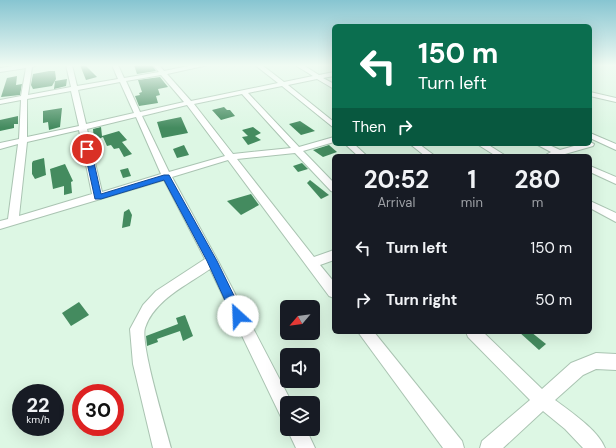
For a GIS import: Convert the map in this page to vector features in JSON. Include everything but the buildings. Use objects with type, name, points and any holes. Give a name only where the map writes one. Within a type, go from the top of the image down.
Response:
[{"type":"main road","points":[[592,94],[616,100]]},
{"type":"street","points":[[13,221],[23,141],[24,98],[27,86]]},
{"type":"street","points":[[73,86],[98,198]]},
{"type":"street","points":[[0,102],[90,86]]},
{"type":"street","points":[[125,86],[167,177],[212,261],[238,316],[280,397]]},
{"type":"street","points":[[174,86],[189,103],[332,289]]},
{"type":"street","points":[[0,146],[139,116],[189,103],[274,86]]},
{"type":"street","points":[[285,86],[332,124]]},
{"type":"street","points":[[244,93],[332,187]]},
{"type":"street","points":[[592,136],[616,147]]},
{"type":"street","points":[[0,225],[98,198],[230,157],[297,150],[332,140]]},
{"type":"street","points":[[592,144],[602,141]]},
{"type":"street","points":[[351,146],[360,154]]},
{"type":"street","points":[[417,146],[428,154]]},
{"type":"street","points":[[484,146],[498,154]]},
{"type":"street","points":[[544,146],[561,154],[584,146]]},
{"type":"street","points":[[592,170],[616,181]]},
{"type":"street","points":[[592,205],[616,218]]},
{"type":"street","points":[[312,263],[332,256]]},
{"type":"street","points":[[162,448],[141,364],[137,329],[148,309],[161,295],[212,261]]},
{"type":"street","points":[[367,334],[455,448]]},
{"type":"street","points":[[475,334],[543,401],[571,423],[596,448]]},
{"type":"street","points":[[489,448],[543,401],[576,369],[596,361],[616,362]]},
{"type":"street","points":[[300,436],[306,448]]},
{"type":"route","points":[[87,149],[98,198],[167,177],[212,261],[238,316]]}]
